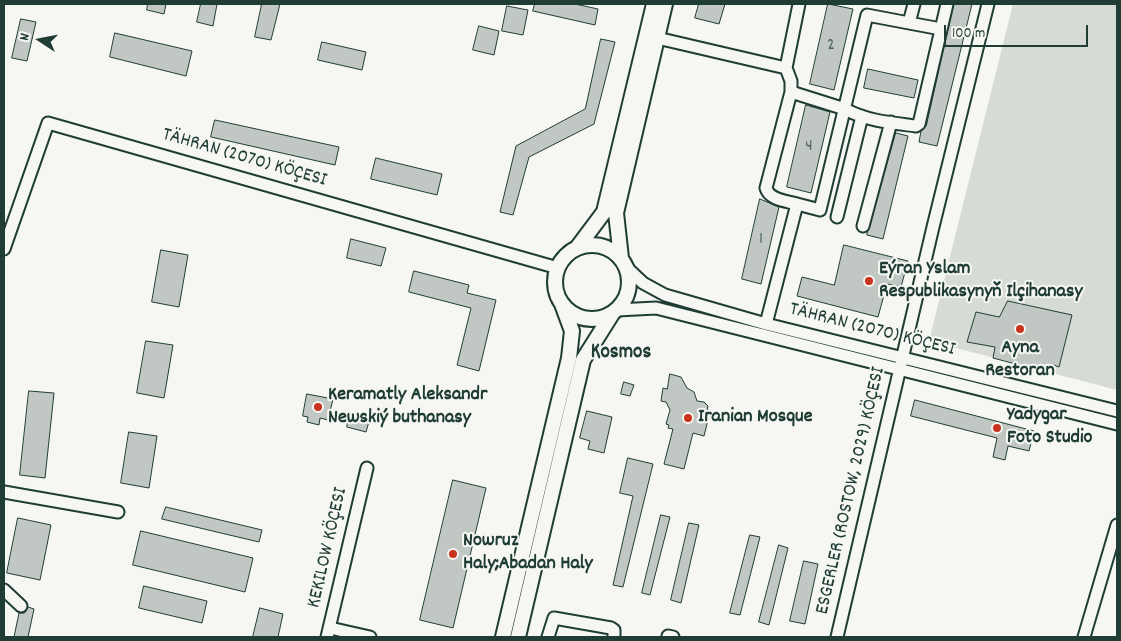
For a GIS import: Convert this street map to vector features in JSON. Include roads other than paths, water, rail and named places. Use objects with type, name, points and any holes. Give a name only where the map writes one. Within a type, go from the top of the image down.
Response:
[{"type":"main road","points":[[503,637],[569,358],[572,331],[556,290],[558,268],[565,257],[576,248],[604,212],[654,4]]},
{"type":"main road","points":[[518,637],[583,360],[614,312],[622,305],[628,293],[629,280],[623,262],[616,213],[665,4]]},
{"type":"main road","points":[[576,248],[597,245],[610,249],[623,262]]},
{"type":"main road","points":[[562,304],[572,313],[585,318],[599,318],[614,312]]},
{"type":"street","points":[[799,4],[786,68],[791,81],[791,92],[766,188],[767,193],[772,196],[820,210],[867,14],[941,30]]},
{"type":"street","points":[[909,24],[914,4]]},
{"type":"street","points":[[791,92],[845,109],[853,114],[916,126],[919,124],[947,4]]},
{"type":"street","name":"ESGERLER (ROSTOW, 2029) KÖÇESI","points":[[837,637],[988,4]]},
{"type":"street","points":[[657,38],[786,68]]},
{"type":"street","points":[[837,216],[862,116]]},
{"type":"street","points":[[863,226],[891,122]]},
{"type":"street","name":"TÄHRAN (2070) KÖÇESI","points":[[4,249],[48,123],[558,268]]},
{"type":"street","points":[[766,324],[797,204]]},
{"type":"street","name":"TÄHRAN (2070) KÖÇESI","points":[[623,262],[643,283],[665,295],[901,364],[1117,424]]},
{"type":"street","name":"TÄHRAN (2070) KÖÇESI","points":[[614,312],[656,308],[1117,411]]},
{"type":"street","name":"KEKILOW KÖÇESI","points":[[328,633],[367,468]]},
{"type":"street","points":[[4,492],[118,512]]},
{"type":"street","points":[[1084,637],[1117,525]]},
{"type":"street","points":[[4,590],[21,606]]},
{"type":"street","points":[[548,637],[554,618],[611,628],[614,630],[614,637]]},
{"type":"street","points":[[328,633],[370,637]]},
{"type":"place","name":"Eýran Yslam Respublikasynyň Ilçihanasy","points":[[869,281]]},
{"type":"place","name":"Ayna Restoran","points":[[1020,329]]},
{"type":"place","name":"Keramatly Aleksandr Newskiý buthanasy","points":[[318,407]]},
{"type":"place","name":"Iranian Mosque","points":[[688,418]]},
{"type":"place","name":"Yadygar Foto Studio","points":[[997,428]]},
{"type":"place","name":"Nowruz Haly;Abadan Haly","points":[[453,554]]},
{"type":"district","name":"Kosmos","points":[[621,354]]}]
